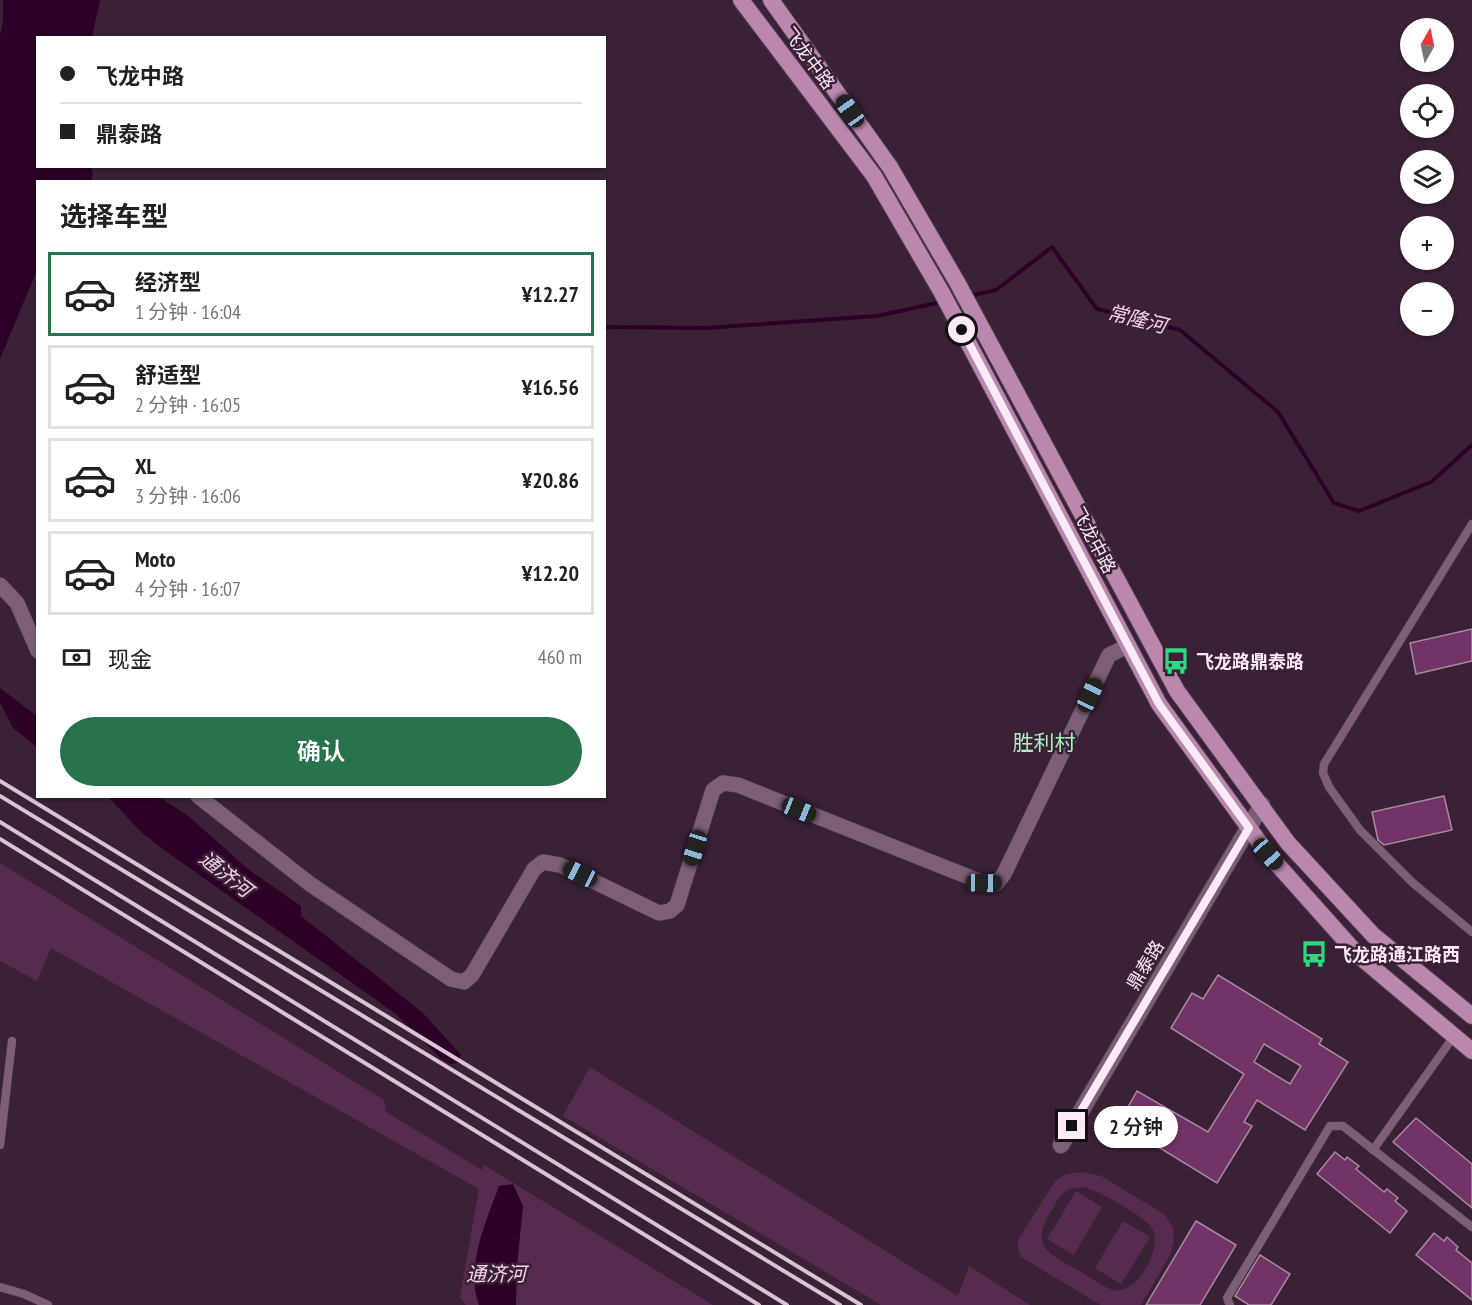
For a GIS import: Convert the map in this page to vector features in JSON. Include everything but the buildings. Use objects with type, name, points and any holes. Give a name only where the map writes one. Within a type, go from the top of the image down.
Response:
[{"type":"main road","name":"飞龙中路","points":[[741,0],[874,176],[951,309],[1159,704],[1268,854],[1359,956],[1472,1051]]},
{"type":"main road","name":"飞龙中路","points":[[771,0],[890,167],[970,305],[1177,691],[1288,843],[1372,935],[1471,1012]]},
{"type":"street","points":[[0,585],[17,603],[36,646]]},
{"type":"street","points":[[201,798],[310,885],[451,979],[464,982],[472,975],[534,869],[543,862],[560,865],[658,913],[670,911],[677,905],[713,790],[723,783],[738,785],[984,883],[996,884],[1004,874],[1109,655],[1128,646]]},
{"type":"street","name":"鼎泰路","points":[[1060,1145],[1262,805]]},
{"type":"lane","points":[[1472,524],[1324,764],[1323,773],[1329,787],[1360,830],[1413,883],[1472,932]]},
{"type":"lane","points":[[1373,1150],[1454,1036]]},
{"type":"lane","points":[[0,1146],[12,1041]]},
{"type":"lane","points":[[1230,1305],[1227,1298],[1330,1126],[1343,1126],[1472,1227]]},
{"type":"lane","points":[[0,1287],[24,1294],[48,1305]]},
{"type":"shaded area","points":[[0,863],[384,1100],[386,1112],[482,1170],[484,1165],[713,1305],[466,1305],[460,1297],[479,1189],[51,948],[37,981],[0,961]]},
{"type":"shaded area","points":[[590,1067],[958,1296],[969,1266],[1030,1305],[881,1305],[563,1116]]},
{"type":"shaded area","points":[[1083,1172],[1101,1176],[1164,1214],[1173,1227],[1174,1241],[1170,1255],[1141,1305],[1101,1305],[1021,1257],[1018,1240],[1055,1181],[1066,1174]],"holes":[[[1084,1187],[1142,1218],[1153,1230],[1155,1238],[1151,1259],[1139,1279],[1122,1290],[1105,1287],[1059,1260],[1045,1248],[1042,1241],[1045,1221],[1062,1195],[1068,1190]]]},
{"type":"shaded area","points":[[1076,1191],[1102,1207],[1074,1255],[1047,1239]]},
{"type":"shaded area","points":[[1123,1221],[1150,1237],[1121,1284],[1095,1268]]},
{"type":"water","points":[[3,0],[100,0],[92,36],[36,36],[36,168],[91,168],[93,173],[92,180],[36,180],[36,272],[0,359],[0,36]]},
{"type":"water","points":[[0,688],[36,715],[36,746],[13,728],[0,703]]},
{"type":"water","points":[[109,798],[161,798],[187,815],[249,870],[301,906],[301,916],[423,1013],[461,1055],[458,1063],[450,1064],[441,1059],[396,1014],[142,833]]},
{"type":"water","name":"通济河","points":[[513,1184],[523,1206],[516,1305],[479,1305],[474,1275],[483,1229],[499,1186]]},
{"type":"waterway","name":"常隆河","points":[[969,296],[996,290],[1052,247],[1097,309],[1180,330],[1278,412],[1334,503],[1359,511],[1431,482],[1472,445]]},
{"type":"waterway","name":"常隆河","points":[[606,327],[706,328],[877,316],[941,302]]},
{"type":"railway","points":[[0,781],[861,1305]]},
{"type":"railway","points":[[0,796],[840,1305]]},
{"type":"railway","points":[[0,822],[787,1305]]},
{"type":"railway","points":[[0,839],[759,1305]]},
{"type":"place","name":"飞龙路鼎泰路","points":[[1176,661]]},
{"type":"place","name":"飞龙路通江路西","points":[[1314,954]]},
{"type":"district","name":"胜利村","points":[[1044,742]]},
{"type":"route","points":[[962,330],[1159,704],[1249,828],[1072,1126]]}]
